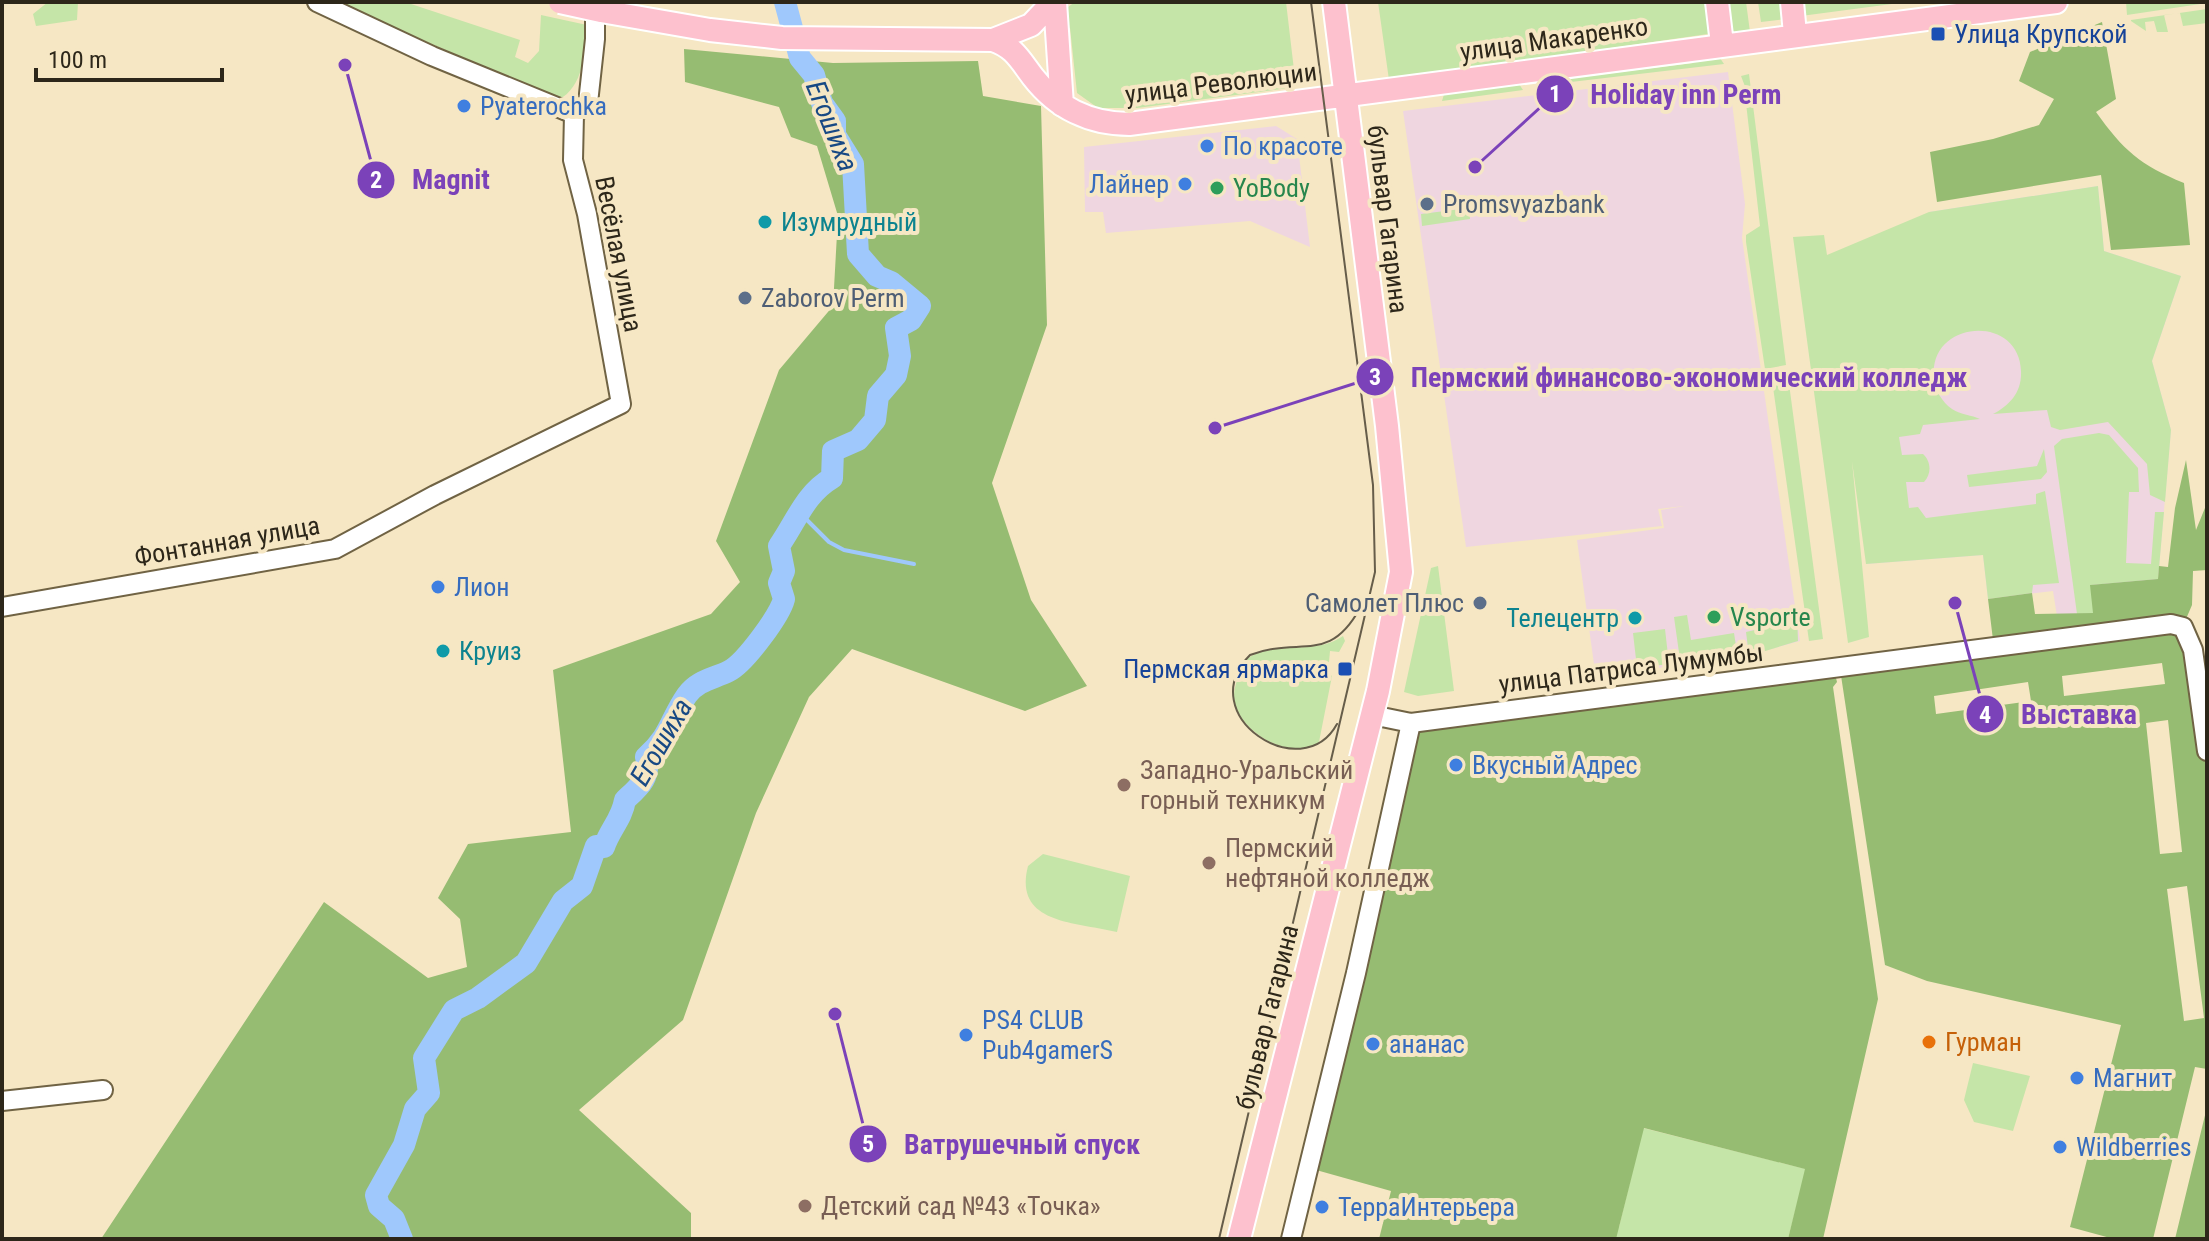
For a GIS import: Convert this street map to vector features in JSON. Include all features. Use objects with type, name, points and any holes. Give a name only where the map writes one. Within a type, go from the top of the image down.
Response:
[{"type":"main road","points":[[560,2],[631,18],[782,38],[993,40],[1031,25],[1054,2]]},
{"type":"main road","points":[[1054,2],[1062,105]]},
{"type":"main road","name":"бульвар Гагарина","points":[[1239,1239],[1372,715],[1397,602],[1402,551],[1334,2]]},
{"type":"main road","points":[[1717,2],[1722,44]]},
{"type":"main road","points":[[1792,2],[1795,34]]},
{"type":"main road","name":"улица Макаренко","points":[[1345,96],[1795,34],[2056,2]]},
{"type":"main road","name":"улица Революции","points":[[993,40],[1018,54],[1046,93],[1086,118],[1129,124],[1345,96]]},
{"type":"street","points":[[317,2],[432,56],[574,114],[588,103],[595,39],[595,2]]},
{"type":"street","name":"Весёлая улица","points":[[574,114],[573,160],[587,214],[621,404]]},
{"type":"street","name":"Фонтанная улица","points":[[2,607],[335,549],[435,495],[621,404]]},
{"type":"street","name":"улица Патриса Лумумбы","points":[[1372,715],[1411,723],[2171,624],[2183,627],[2193,650],[2207,751]]},
{"type":"street","points":[[1291,1239],[1356,973],[1411,723]]},
{"type":"street","points":[[2,1101],[103,1090]]},
{"type":"shaded area","points":[[1728,72],[1745,204],[1742,238],[1800,641],[1734,659],[1617,673],[1596,679],[1577,540],[1664,528],[1661,510],[1684,506],[1658,509],[1662,526],[1466,547],[1403,111]]},
{"type":"shaded area","points":[[1276,126],[1297,139],[1310,247],[1250,221],[1106,233],[1103,212],[1085,212],[1084,147]]},
{"type":"shaded area","points":[[2098,186],[2104,251],[2181,276],[2152,361],[2171,430],[2158,579],[2094,613],[2057,616],[2053,591],[1988,599],[1983,555],[1866,564],[1929,212]]},
{"type":"green space","points":[[48,2],[78,2],[77,20],[36,26],[33,14]]},
{"type":"green space","points":[[337,2],[405,2],[520,40],[515,57],[528,63],[539,51],[541,15],[587,25],[582,68],[573,87],[558,100]]},
{"type":"green space","points":[[1075,2],[1286,2],[1296,87],[1137,108],[1098,108],[1077,93],[1070,28],[1064,26],[1061,12]]},
{"type":"green space","points":[[1378,2],[1710,2],[1715,33],[1389,80]]},
{"type":"green space","points":[[1724,2],[1746,2],[1750,32],[1728,35]]},
{"type":"green space","points":[[1758,2],[1783,2],[1785,19],[1761,22]]},
{"type":"green space","points":[[1799,2],[1907,2],[1801,16]]},
{"type":"green space","points":[[2126,2],[2207,2],[2207,3],[2127,15]]},
{"type":"green space","points":[[2207,9],[2207,23],[2183,26],[2180,13]]},
{"type":"green space","points":[[2164,15],[2168,32],[2157,32],[2154,21],[2145,22],[2146,31],[2131,21],[2131,20]]},
{"type":"green space","points":[[2102,22],[2116,99],[2096,112],[2134,155],[2155,170],[2184,183],[2190,245],[2111,250],[2101,175],[1937,202],[1930,152],[1993,139],[2039,125],[2054,99],[2019,81],[2030,52]]},
{"type":"green space","points":[[684,49],[833,63],[978,61],[983,96],[1041,106],[1047,325],[992,483],[1031,600],[1087,686],[1025,711],[852,649],[809,697],[756,813],[683,1020],[579,1110],[691,1213],[691,1239],[101,1239],[324,902],[428,978],[467,967],[460,919],[438,898],[468,844],[571,832],[553,670],[711,614],[740,582],[716,541],[779,370],[833,306],[838,216],[817,146],[791,137],[779,107],[685,82]]},
{"type":"green space","points":[[1718,55],[1724,64],[1537,86],[1539,80],[1554,76],[1555,80],[1693,63],[1694,57]]},
{"type":"green space","points":[[1749,74],[1786,365],[1765,369],[1746,242],[1746,235],[1760,226],[1746,103],[1751,102],[1741,76]]},
{"type":"green space","points":[[1517,81],[1523,90],[1442,101],[1445,91]]},
{"type":"green space","points":[[2098,186],[2104,251],[2181,276],[2152,361],[2171,430],[2165,502],[2150,495],[2147,464],[2108,422],[2060,430],[2051,427],[2047,410],[1993,414],[2010,402],[2017,391],[2021,371],[2016,352],[2006,339],[1991,332],[1974,331],[1958,335],[1945,344],[1936,359],[1935,382],[1948,406],[1980,419],[1923,425],[1920,434],[1899,437],[1902,455],[1923,454],[1930,468],[1924,482],[1906,482],[1909,508],[1918,507],[1926,518],[2036,504],[2036,494],[2045,491],[2059,583],[2033,585],[2032,593],[1988,599],[1983,555],[1866,564],[1852,461],[1869,637],[1848,643],[1793,237],[1824,235],[1827,255],[1929,212]]},
{"type":"green space","points":[[1469,208],[1470,219],[1422,226],[1421,214]]},
{"type":"green space","points":[[1788,376],[1823,639],[1809,641],[1773,387],[1775,378]]},
{"type":"green space","points":[[2099,433],[2109,435],[2138,468],[2139,492],[2129,492],[2126,563],[2151,564],[2155,512],[2164,512],[2158,579],[2091,585],[2094,613],[2077,614],[2054,446],[2062,439]]},
{"type":"green space","points":[[2044,449],[2047,472],[2041,479],[1969,487],[1967,475],[2037,466]]},
{"type":"green space","points":[[2186,460],[2196,530],[2207,503],[2207,570],[2193,571],[2192,605],[2183,626],[2207,751],[2207,1069],[2195,1067],[2153,1239],[2114,1239],[2070,1227],[2121,1025],[1927,981],[1885,965],[1840,669],[1994,648],[1988,599],[2032,593],[2035,614],[2093,613],[2090,585],[2158,579],[2159,566],[2168,567],[2175,508]],"holes":[[[2162,663],[2165,684],[2064,696],[2062,676]],[[2028,682],[2031,701],[1936,714],[1934,696]],[[2168,720],[2182,852],[2160,854],[2146,723]],[[2187,886],[2204,1018],[2184,1021],[2167,889]]]},
{"type":"green space","points":[[1438,566],[1454,691],[1418,696],[1404,692],[1431,568]]},
{"type":"green space","points":[[1797,614],[1798,641],[1749,656],[1746,632],[1786,623],[1786,616]]},
{"type":"green space","points":[[1687,615],[1691,640],[1734,633],[1739,665],[1682,674],[1674,617]]},
{"type":"green space","points":[[1665,629],[1669,664],[1637,668],[1633,633]]},
{"type":"green space","points":[[1343,636],[1345,641],[1339,652],[1330,651],[1328,673],[1332,676],[1319,742],[1296,749],[1283,747],[1270,742],[1248,725],[1240,715],[1234,698],[1244,661],[1267,650],[1319,646]]},
{"type":"green space","points":[[1834,670],[1837,682],[1833,687],[1878,999],[1823,1239],[1788,1239],[1805,1169],[1644,1128],[1616,1239],[1379,1239],[1391,1191],[1309,1168],[1411,723]]},
{"type":"green space","points":[[1043,854],[1130,876],[1117,932],[1066,922],[1038,910],[1030,899],[1026,885],[1028,866]]},
{"type":"green space","points":[[1973,1063],[2030,1076],[2013,1131],[1974,1122],[1964,1100]]},
{"type":"green space","points":[[2207,1107],[2207,1239],[2175,1239]]},
{"type":"green space","points":[[1643,1128],[1806,1169],[1788,1239],[1578,1239],[1619,1227]]},
{"type":"waterway","name":"Егошиха","points":[[402,1239],[394,1219],[379,1206],[376,1195],[404,1145],[415,1109],[429,1093],[424,1058],[454,1010],[478,998],[526,963],[563,901],[582,886],[596,846],[604,847],[625,800],[645,776],[646,757],[665,734],[691,690],[736,666],[769,627],[784,599],[779,583],[784,571],[779,546],[808,500],[832,478],[833,451],[858,440],[875,420],[878,396],[896,375],[900,356],[896,328],[911,320],[920,306],[891,282],[877,276],[858,254],[853,164],[835,135],[835,121],[822,103],[814,75],[800,58],[785,2]]},
{"type":"waterway","points":[[801,514],[829,542],[844,550],[914,564]]},
{"type":"tram line","points":[[1219,1239],[1375,572],[1373,485],[1311,2]]},
{"type":"tram line","points":[[1337,724],[1321,742],[1300,749],[1279,746],[1258,736],[1242,720],[1234,700],[1235,678],[1250,655],[1312,646],[1337,637],[1360,608]]},
{"type":"place","name":"Улица Крупской","points":[[1938,34]]},
{"type":"place","name":"Magnit","points":[[345,65]]},
{"type":"place","name":"Pyaterochka","points":[[464,106]]},
{"type":"place","name":"По красоте","points":[[1207,146]]},
{"type":"place","name":"Holiday inn Perm","points":[[1475,167]]},
{"type":"place","name":"Лайнер","points":[[1185,184]]},
{"type":"place","name":"YoBody","points":[[1217,188]]},
{"type":"place","name":"Promsvyazbank","points":[[1427,204]]},
{"type":"place","name":"Изумрудный","points":[[765,222]]},
{"type":"place","name":"Zaborov Perm","points":[[745,298]]},
{"type":"place","name":"Пермский финансово-экономический колледж","points":[[1215,428]]},
{"type":"place","name":"Лион","points":[[438,587]]},
{"type":"place","name":"Самолет Плюс","points":[[1480,603]]},
{"type":"place","name":"Выставка","points":[[1955,603]]},
{"type":"place","name":"Vsporte","points":[[1714,617]]},
{"type":"place","name":"Телецентр","points":[[1635,618]]},
{"type":"place","name":"Круиз","points":[[443,651]]},
{"type":"place","name":"Пермская ярмарка","points":[[1345,669]]},
{"type":"place","name":"Вкусный Адрес","points":[[1456,765]]},
{"type":"place","name":"Западно-Уральский горный техникум","points":[[1124,785]]},
{"type":"place","name":"Пермский нефтяной колледж","points":[[1209,863]]},
{"type":"place","name":"Ватрушечный спуск","points":[[835,1014]]},
{"type":"place","name":"PS4 CLUB Pub4gamerS","points":[[966,1035]]},
{"type":"place","name":"Гурман","points":[[1929,1042]]},
{"type":"place","name":"ананас","points":[[1373,1044]]},
{"type":"place","name":"Магнит","points":[[2077,1078]]},
{"type":"place","name":"Wildberries","points":[[2060,1147]]},
{"type":"place","name":"Детский сад №43 «Точка»","points":[[805,1206]]},
{"type":"place","name":"ТерраИнтерьера","points":[[1322,1207]]}]
